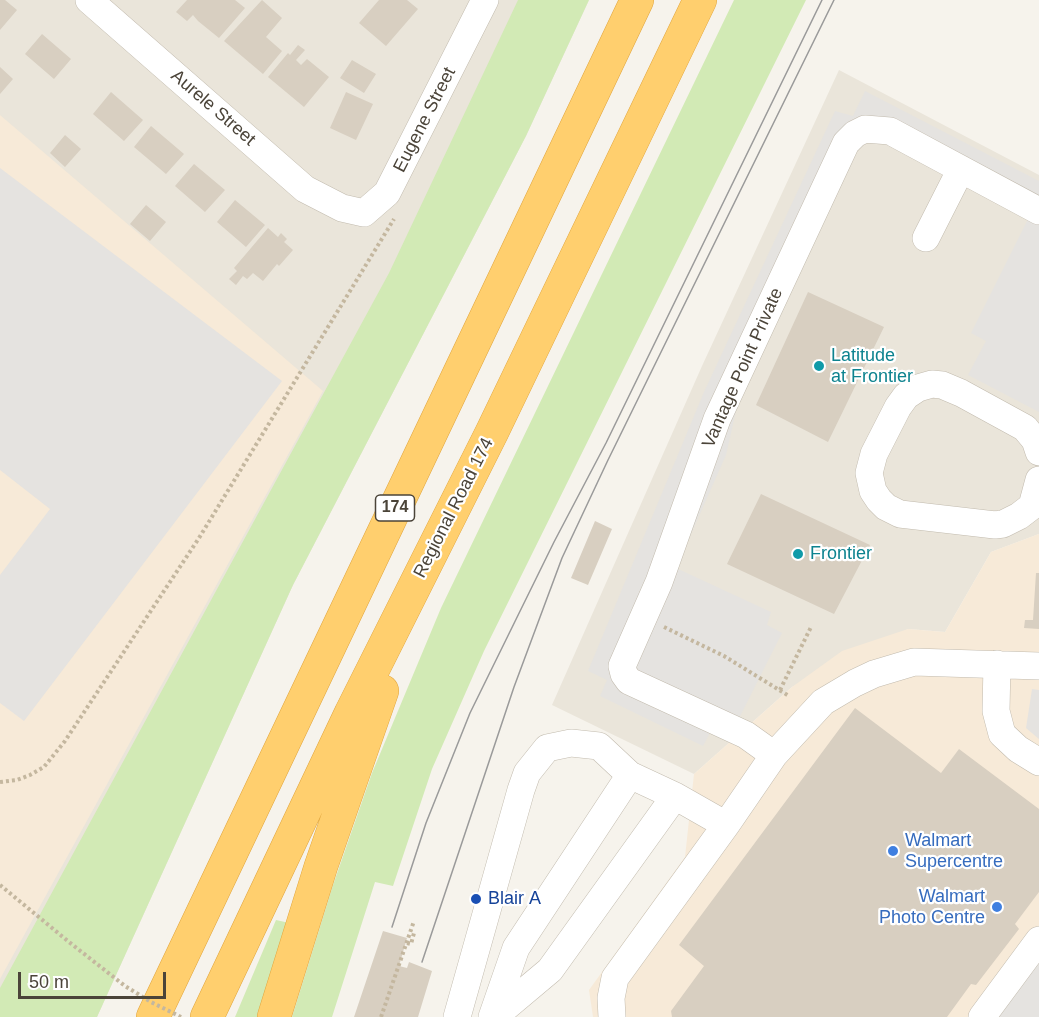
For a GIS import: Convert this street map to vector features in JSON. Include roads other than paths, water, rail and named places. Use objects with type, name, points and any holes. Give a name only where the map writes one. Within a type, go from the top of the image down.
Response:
[{"type":"highway","name":"174","points":[[153,1017],[637,0]]},
{"type":"highway","name":"Regional Road 174","points":[[207,1017],[351,713],[492,432],[700,0]]},
{"type":"highway","points":[[274,1017],[324,856],[381,693],[492,432]]},
{"type":"street","name":"Aurele Street","points":[[89,0],[305,189],[342,208]]},
{"type":"street","name":"Eugene Street","points":[[342,208],[364,213],[387,193],[485,0]]},
{"type":"street","name":"Vantage Point Private","points":[[774,755],[746,735],[629,681],[622,666],[664,567],[717,419],[846,143],[855,134],[866,129],[890,131],[1039,211]]},
{"type":"street","points":[[926,238],[960,169]]},
{"type":"street","points":[[1039,452],[1035,440],[1025,428],[961,393],[942,385],[932,384],[918,387],[898,406],[870,464],[870,481],[873,491],[886,507],[900,514],[995,525],[1003,524],[1030,510],[1039,480]]},
{"type":"street","points":[[612,1017],[611,998],[615,978],[774,755],[823,702],[874,674],[914,662],[1039,666]]},
{"type":"street","points":[[996,664],[996,711],[1002,734],[1039,762]]},
{"type":"street","points":[[457,1017],[497,870],[527,773],[547,748],[571,743],[599,746],[630,775],[675,796],[726,825]]},
{"type":"street","points":[[493,1017],[516,948],[630,775]]},
{"type":"street","points":[[493,1017],[550,970],[675,796]]},
{"type":"street","points":[[982,1017],[1039,940]]},
{"type":"tram line","points":[[392,927],[426,823],[470,713],[554,542],[606,443],[822,0]]},
{"type":"tram line","points":[[422,962],[514,687],[562,558],[834,0]]},
{"type":"place","name":"Latitude at Frontier","points":[[819,366]]},
{"type":"place","name":"Frontier","points":[[798,554]]},
{"type":"place","name":"Walmart Supercentre","points":[[893,851]]},
{"type":"place","name":"Blair A","points":[[476,899]]},
{"type":"place","name":"Walmart Photo Centre","points":[[997,907]]}]
